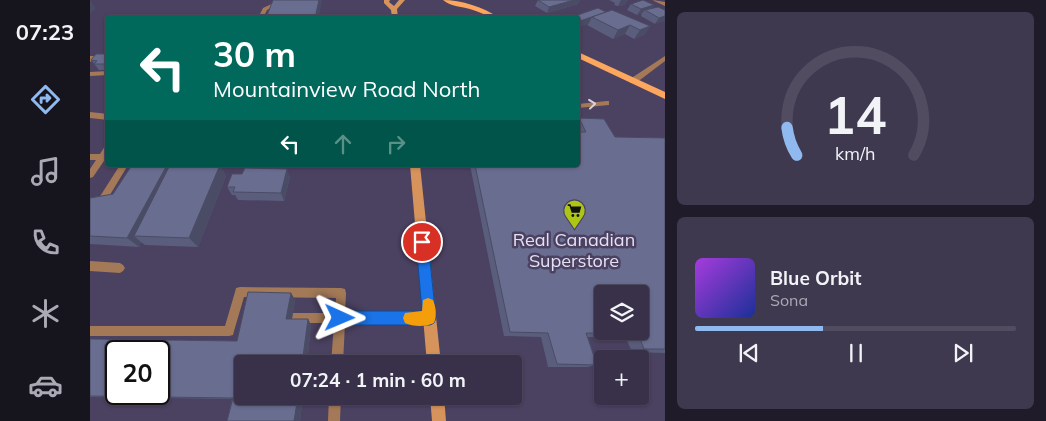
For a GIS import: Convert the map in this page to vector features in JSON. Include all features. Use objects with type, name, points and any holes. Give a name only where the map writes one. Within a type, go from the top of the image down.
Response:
[{"type":"main road","points":[[387,0],[386,2],[394,9],[395,15]]},
{"type":"main road","points":[[394,9],[402,0]]},
{"type":"main road","points":[[446,0],[454,4],[476,8],[490,15]]},
{"type":"main road","points":[[468,0],[476,8]]},
{"type":"main road","points":[[580,56],[665,96]]},
{"type":"main road","points":[[415,167],[433,355]]},
{"type":"main road","points":[[438,405],[439,421]]},
{"type":"street","points":[[656,0],[665,4]]},
{"type":"street","points":[[633,81],[665,58]]},
{"type":"street","points":[[90,115],[105,117]]},
{"type":"lane","points":[[262,15],[265,9],[280,2]]},
{"type":"lane","points":[[90,60],[91,58],[105,58]]},
{"type":"lane","points":[[90,74],[105,73]]},
{"type":"lane","points":[[580,106],[608,103]]},
{"type":"lane","points":[[90,175],[105,152]]},
{"type":"lane","points":[[90,157],[101,158]]},
{"type":"lane","points":[[90,220],[123,167]]},
{"type":"lane","points":[[90,266],[120,268]]},
{"type":"lane","points":[[90,331],[229,331],[237,319],[240,292],[341,293],[338,355]]},
{"type":"lane","points":[[292,318],[430,318]]},
{"type":"lane","points":[[334,421],[335,405]]},
{"type":"building","points":[[273,0],[319,0],[316,15],[267,15]]},
{"type":"building","points":[[538,0],[574,0],[549,7]]},
{"type":"building","points":[[643,0],[654,5],[641,9],[631,4]]},
{"type":"building","points":[[658,7],[665,10],[665,16],[659,18],[645,10]]},
{"type":"building","points":[[598,8],[606,12],[580,21],[580,15],[578,15]]},
{"type":"building","points":[[612,10],[650,26],[640,30],[630,25],[618,30],[592,17]]},
{"type":"building","points":[[96,54],[105,54],[105,64],[94,64],[97,61],[91,60]]},
{"type":"building","name":"Real Canadian Superstore","points":[[580,118],[604,119],[615,137],[665,138],[665,349],[644,349],[640,340],[649,340],[649,285],[594,285],[594,333],[586,333],[594,356],[594,365],[557,364],[548,333],[510,332],[475,167],[580,167],[580,132],[586,132]]},
{"type":"building","points":[[131,167],[166,167],[127,238],[90,236],[90,198],[113,194]]},
{"type":"building","points":[[169,167],[219,167],[189,238],[134,236]]},
{"type":"building","points":[[245,168],[287,169],[281,193],[233,192],[235,187],[227,187],[232,174],[242,174]]},
{"type":"building","points":[[248,292],[291,293],[286,319],[308,319],[303,355],[234,355],[234,405],[297,405],[294,421],[227,421],[233,398],[170,397],[170,340],[237,341]]},
{"type":"building","points":[[90,339],[164,340],[105,340],[105,396],[90,396]]},
{"type":"slow traffic","points":[[410,318],[430,318],[428,305]]},
{"type":"place","name":"Real Canadian Superstore","points":[[574,229]]},
{"type":"route","points":[[340,318],[430,318],[422,242]]}]
